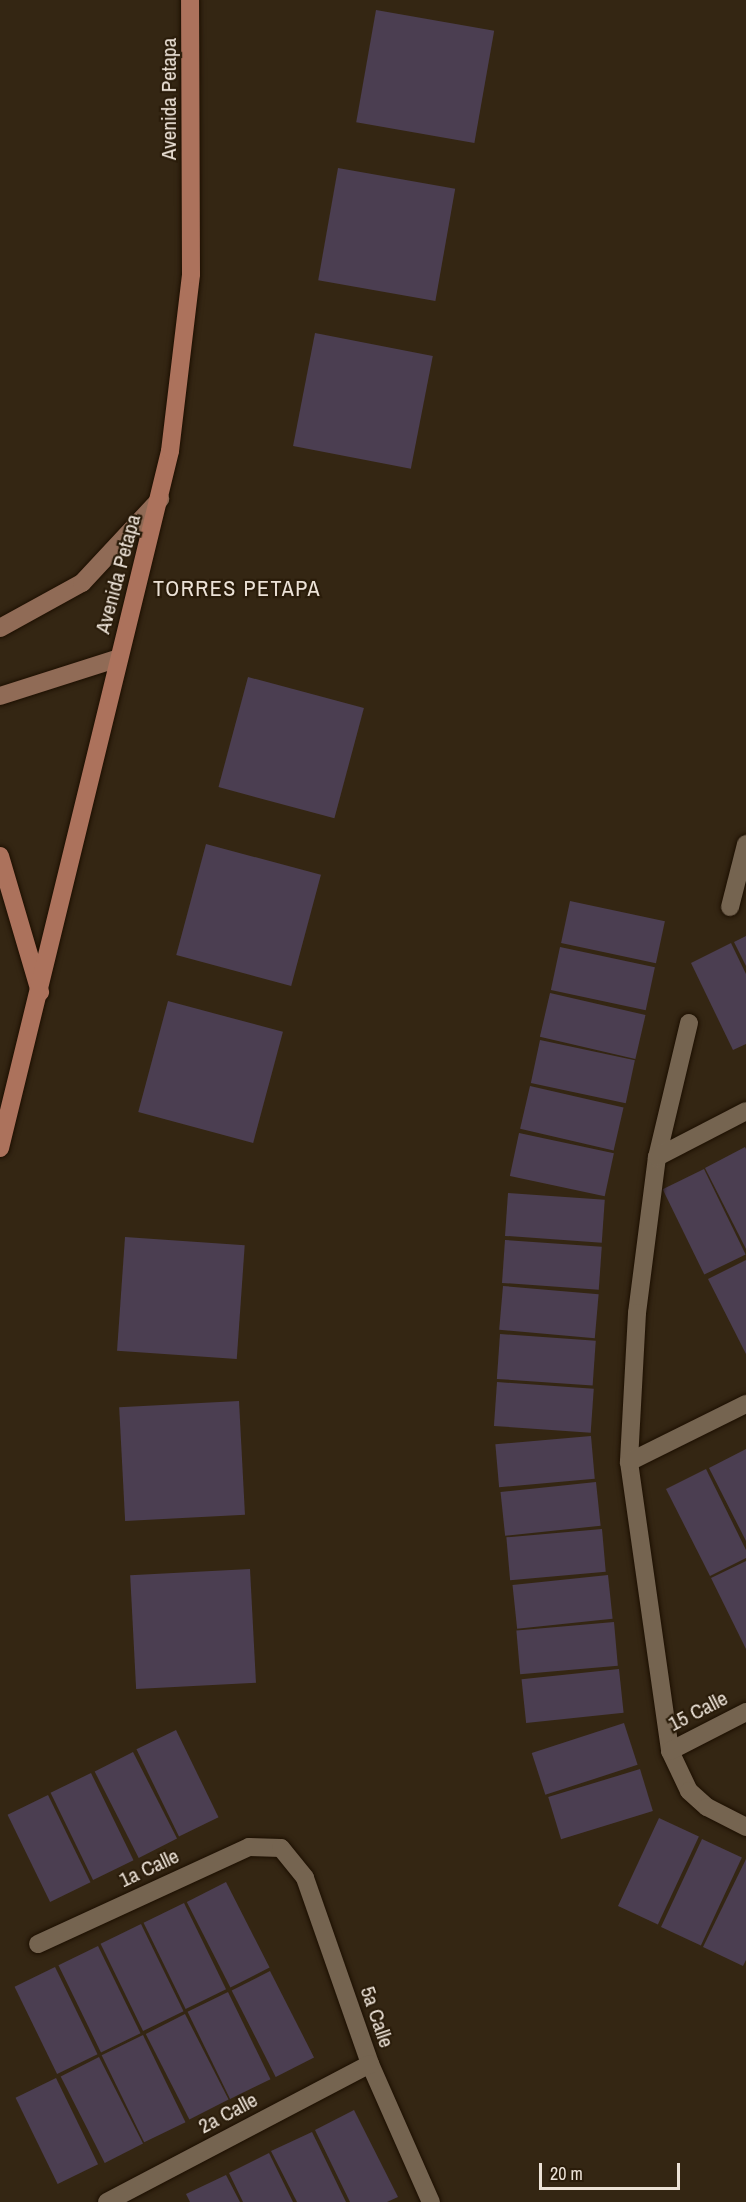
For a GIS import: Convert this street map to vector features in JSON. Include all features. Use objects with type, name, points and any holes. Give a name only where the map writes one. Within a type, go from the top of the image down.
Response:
[{"type":"main road","name":"Avenida Petapa","points":[[0,1148],[40,993],[119,657],[161,497],[190,274],[190,0]]},
{"type":"main road","points":[[0,628],[82,583],[161,497]]},
{"type":"main road","points":[[0,696],[119,657]]},
{"type":"main road","points":[[0,856],[40,993]]},
{"type":"street","points":[[730,907],[746,844]]},
{"type":"street","points":[[689,1023],[657,1157],[637,1313],[629,1461],[670,1751],[689,1791],[706,1807],[746,1827]]},
{"type":"street","points":[[657,1157],[746,1111]]},
{"type":"street","points":[[629,1461],[746,1404]]},
{"type":"street","name":"15 Calle","points":[[670,1751],[746,1712]]},
{"type":"street","name":"1a Calle","points":[[38,1944],[249,1847],[281,1848]]},
{"type":"street","name":"5a Calle","points":[[281,1848],[305,1878],[370,2064],[431,2202]]},
{"type":"street","name":"2a Calle","points":[[106,2202],[370,2064]]},
{"type":"building","points":[[376,10],[494,31],[474,143],[356,122]]},
{"type":"building","points":[[338,168],[455,189],[435,301],[318,280]]},
{"type":"building","points":[[315,333],[433,356],[411,469],[293,446]]},
{"type":"building","points":[[248,677],[364,708],[334,818],[218,787]]},
{"type":"building","points":[[206,844],[321,875],[291,986],[176,955]]},
{"type":"building","points":[[570,901],[665,921],[656,963],[561,943]]},
{"type":"building","points":[[746,936],[746,966],[734,942]]},
{"type":"building","points":[[731,943],[746,974],[746,1044],[733,1050],[691,963]]},
{"type":"building","points":[[560,947],[655,967],[646,1010],[551,990]]},
{"type":"building","points":[[550,993],[645,1015],[635,1059],[540,1037]]},
{"type":"building","points":[[168,1001],[283,1032],[253,1143],[138,1112]]},
{"type":"building","points":[[540,1040],[635,1060],[626,1103],[531,1083]]},
{"type":"building","points":[[530,1086],[624,1108],[614,1150],[520,1129]]},
{"type":"building","points":[[519,1133],[614,1153],[605,1196],[510,1176]]},
{"type":"building","points":[[745,1147],[746,1149],[746,1249],[705,1168]]},
{"type":"building","points":[[704,1169],[746,1254],[704,1275],[663,1189]]},
{"type":"building","points":[[508,1193],[605,1200],[602,1243],[505,1236]]},
{"type":"building","points":[[125,1237],[245,1245],[237,1359],[117,1351]]},
{"type":"building","points":[[505,1240],[602,1247],[599,1290],[502,1283]]},
{"type":"building","points":[[746,1260],[746,1354],[708,1279]]},
{"type":"building","points":[[503,1286],[599,1294],[595,1338],[499,1330]]},
{"type":"building","points":[[500,1334],[596,1341],[593,1386],[497,1379]]},
{"type":"building","points":[[497,1382],[594,1389],[591,1433],[494,1426]]},
{"type":"building","points":[[239,1401],[245,1515],[125,1521],[119,1407]]},
{"type":"building","points":[[591,1436],[595,1479],[499,1487],[495,1444]]},
{"type":"building","points":[[746,1449],[746,1541],[709,1468]]},
{"type":"building","points":[[706,1469],[746,1550],[746,1558],[710,1576],[666,1489]]},
{"type":"building","points":[[596,1482],[601,1526],[505,1536],[501,1492]]},
{"type":"building","points":[[602,1529],[606,1572],[510,1580],[506,1537]]},
{"type":"building","points":[[746,1561],[746,1649],[711,1578]]},
{"type":"building","points":[[250,1569],[256,1683],[136,1689],[130,1575]]},
{"type":"building","points":[[608,1575],[613,1619],[517,1629],[513,1585]]},
{"type":"building","points":[[614,1622],[618,1666],[520,1674],[516,1631]]},
{"type":"building","points":[[619,1669],[624,1713],[526,1723],[522,1679]]},
{"type":"building","points":[[624,1723],[638,1765],[545,1795],[532,1753]]},
{"type":"building","points":[[176,1730],[219,1817],[179,1836],[136,1749]]},
{"type":"building","points":[[133,1752],[177,1838],[139,1858],[95,1772]]},
{"type":"building","points":[[640,1769],[653,1811],[561,1839],[548,1797]]},
{"type":"building","points":[[91,1773],[134,1860],[93,1880],[51,1793]]},
{"type":"building","points":[[48,1795],[91,1882],[50,1902],[8,1815]]},
{"type":"building","points":[[659,1818],[699,1837],[658,1925],[618,1906]]},
{"type":"building","points":[[702,1839],[742,1858],[701,1946],[661,1927]]},
{"type":"building","points":[[746,1859],[746,1960],[743,1966],[703,1947]]},
{"type":"building","points":[[226,1882],[270,1968],[230,1988],[187,1902]]},
{"type":"building","points":[[184,1903],[226,1989],[186,2009],[144,1923]]},
{"type":"building","points":[[141,1924],[184,2011],[143,2031],[101,1944]]},
{"type":"building","points":[[98,1946],[141,2033],[101,2052],[58,1965]]},
{"type":"building","points":[[55,1967],[98,2054],[57,2074],[15,1987]]},
{"type":"building","points":[[270,1971],[314,2057],[276,2077],[232,1991]]},
{"type":"building","points":[[228,1992],[271,2079],[230,2099],[188,2012]]},
{"type":"building","points":[[185,2014],[229,2100],[189,2120],[146,2034]]},
{"type":"building","points":[[143,2035],[186,2122],[144,2142],[102,2055]]},
{"type":"building","points":[[99,2057],[143,2143],[105,2163],[61,2077]]},
{"type":"building","points":[[56,2078],[98,2164],[58,2184],[16,2098]]},
{"type":"building","points":[[354,2110],[398,2197],[387,2202],[350,2202],[315,2130]]},
{"type":"building","points":[[312,2132],[346,2202],[297,2202],[271,2151]]},
{"type":"building","points":[[269,2153],[293,2202],[243,2202],[229,2173]]},
{"type":"building","points":[[226,2175],[240,2202],[190,2202],[186,2194]]},
{"type":"district","name":"TORRES PETAPA","points":[[237,589]]}]
